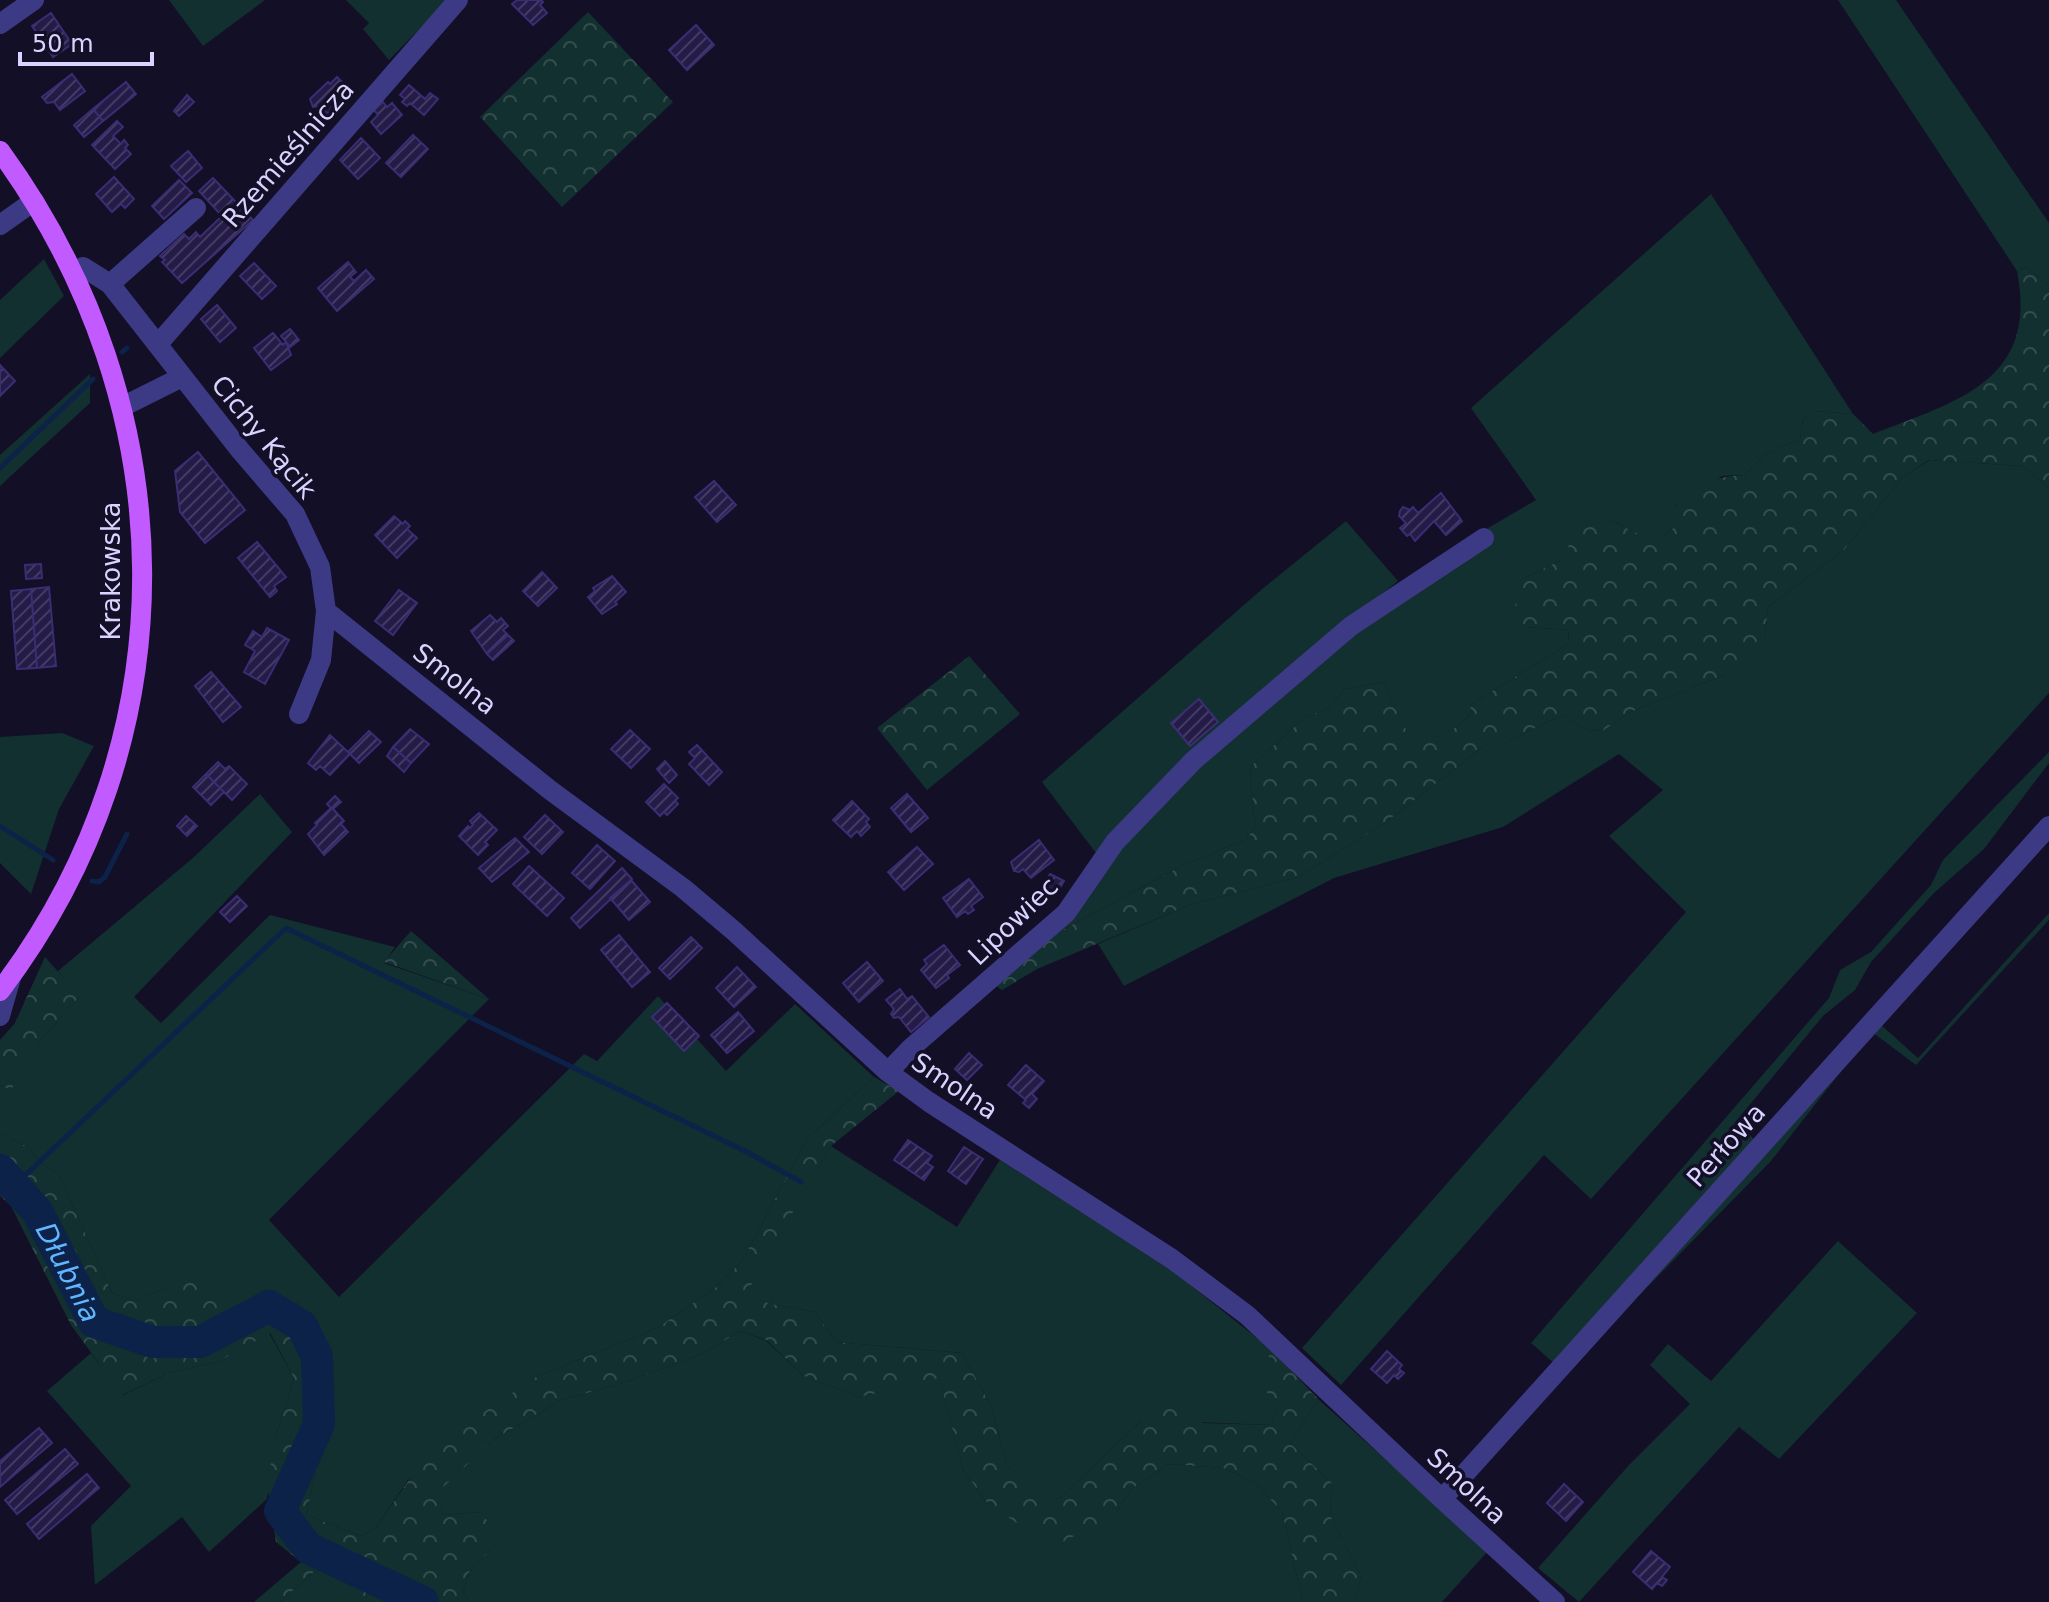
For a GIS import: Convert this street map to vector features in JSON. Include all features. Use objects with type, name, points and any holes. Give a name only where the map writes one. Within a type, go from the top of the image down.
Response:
[{"type":"main road","name":"Krakowska","points":[[0,151],[34,201],[73,272],[100,336],[130,442],[141,537],[139,633],[130,703],[110,783],[76,871],[55,910],[6,982]]},
{"type":"street","points":[[0,24],[34,0]]},
{"type":"street","name":"Rzemieślnicza","points":[[159,343],[458,0]]},
{"type":"street","points":[[0,225],[34,201]]},
{"type":"street","points":[[110,284],[196,208]]},
{"type":"street","name":"Cichy Kącik","points":[[73,272],[83,267],[110,284],[295,514],[320,567],[326,611],[321,660],[299,714]]},
{"type":"street","name":"Cichy Kącik","points":[[122,407],[182,377]]},
{"type":"street","name":"Lipowiec","points":[[888,1072],[911,1048],[1066,913],[1115,842],[1194,760],[1351,626],[1484,538]]},
{"type":"street","name":"Smolna","points":[[326,611],[550,790],[683,888],[766,959],[888,1072],[1172,1259],[1247,1315],[1555,1602]]},
{"type":"street","name":"Perłowa","points":[[1442,1499],[2049,826]]},
{"type":"street","points":[[0,1016],[6,982]]},
{"type":"green space","points":[[169,0],[265,0],[203,46]]},
{"type":"green space","points":[[346,0],[448,0],[389,60],[363,29],[369,23]]},
{"type":"green space","points":[[1838,0],[1896,0],[2049,223],[2049,287],[2027,267],[2017,271]]},
{"type":"green space","points":[[588,12],[673,102],[562,207],[480,117]]},
{"type":"green space","points":[[1711,194],[1853,414],[1815,411],[1803,418],[1800,439],[1766,454],[1744,475],[1722,476],[1676,505],[1675,527],[1663,536],[1636,533],[1609,519],[1563,559],[1525,578],[1525,627],[1569,630],[1568,644],[1470,705],[1471,714],[1451,730],[1436,737],[1411,741],[1383,682],[1344,689],[1330,707],[1303,719],[1250,767],[1255,828],[1246,839],[1180,867],[1057,933],[1113,854],[1181,780],[1354,634],[1494,541],[1488,528],[1536,500],[1471,408]]},
{"type":"green space","points":[[44,259],[64,296],[0,358],[0,300]]},
{"type":"green space","points":[[2027,267],[2049,287],[2049,488],[2023,466],[1929,460],[1903,477],[1844,550],[1768,607],[1765,636],[1757,654],[1724,675],[1628,713],[1603,731],[1587,730],[1562,715],[1502,744],[1487,744],[1382,825],[1298,877],[1189,905],[1037,969],[1002,990],[995,985],[1057,933],[1180,867],[1246,839],[1255,828],[1250,767],[1303,719],[1330,707],[1344,689],[1383,682],[1411,740],[1428,739],[1459,725],[1471,714],[1470,705],[1568,644],[1569,630],[1525,627],[1513,612],[1525,578],[1563,559],[1574,533],[1609,519],[1636,533],[1650,529],[1663,536],[1675,527],[1676,507],[1686,492],[1704,482],[1744,475],[1766,454],[1800,439],[1803,418],[1815,411],[1853,414],[1873,434],[1934,410],[1984,382],[2003,363],[2015,339],[2021,309],[2017,271]]},
{"type":"green space","points":[[90,374],[90,403],[0,486],[0,455]]},
{"type":"green space","points":[[1930,460],[2023,466],[2049,488],[2049,693],[1591,1199],[1544,1155],[1341,1385],[1302,1348],[1686,912],[1609,836],[1663,790],[1619,754],[1503,827],[1334,878],[1124,986],[1098,944],[1189,905],[1298,877],[1382,825],[1487,744],[1502,744],[1562,715],[1587,730],[1603,731],[1628,713],[1724,675],[1765,636],[1768,607],[1844,550],[1903,477]]},
{"type":"green space","points":[[1346,521],[1398,581],[1349,620],[1096,853],[1042,782],[1261,590]]},
{"type":"green space","points":[[969,656],[1020,714],[927,790],[877,728]]},
{"type":"green space","points":[[62,733],[94,746],[59,809],[31,894],[0,863],[0,737]]},
{"type":"green space","points":[[2049,752],[2049,763],[1984,849],[1934,893],[1871,962],[1855,990],[1823,1016],[1738,1119],[1765,1154],[1865,1041],[1771,1161],[1564,1372],[1531,1343],[1829,998],[1840,970],[1871,952],[1931,885],[1943,860]]},
{"type":"green space","points":[[260,794],[292,832],[134,997],[161,1023],[270,915],[395,947],[384,963],[489,999],[269,1220],[339,1297],[584,1054],[597,1061],[658,996],[726,1071],[795,1004],[874,1077],[807,1139],[742,1261],[715,1288],[657,1328],[536,1377],[408,1480],[375,1529],[361,1536],[306,1515],[333,1416],[331,1345],[298,1303],[265,1293],[232,1308],[168,1287],[136,1301],[112,1293],[59,1175],[41,1163],[28,1147],[0,1133],[0,1085],[11,1089],[42,1039],[79,997],[58,971],[194,857]]},
{"type":"green space","points":[[2049,913],[2049,920],[1916,1065],[1873,1032],[1880,1024],[1918,1058]]},
{"type":"green space","points":[[411,931],[489,999],[384,962]]},
{"type":"green space","points":[[45,957],[80,996],[42,1039],[11,1090],[0,1085],[0,1040],[15,1023]]},
{"type":"green space","points":[[874,1077],[899,1091],[831,1146],[745,1296],[815,1312],[836,1342],[962,1353],[991,1406],[1007,1465],[1037,1492],[1059,1499],[1142,1420],[1175,1402],[1203,1423],[1271,1425],[1278,1404],[1256,1381],[1272,1350],[1318,1399],[1290,1443],[1333,1484],[1330,1515],[1361,1576],[1355,1602],[1303,1602],[1282,1512],[1253,1481],[1223,1468],[1169,1464],[1133,1488],[1113,1516],[1053,1547],[988,1504],[963,1470],[939,1378],[860,1397],[804,1376],[766,1340],[740,1331],[704,1353],[620,1384],[561,1400],[493,1440],[438,1492],[442,1515],[480,1512],[495,1530],[496,1545],[469,1572],[463,1592],[471,1602],[349,1602],[352,1598],[315,1571],[280,1602],[254,1602],[301,1562],[276,1542],[267,1485],[276,1436],[294,1378],[270,1333],[217,1362],[169,1373],[122,1395],[71,1325],[11,1206],[0,1196],[0,1133],[28,1147],[41,1163],[59,1175],[112,1293],[136,1301],[168,1287],[196,1281],[232,1308],[265,1292],[298,1303],[331,1345],[333,1416],[306,1515],[361,1536],[375,1529],[431,1448],[536,1377],[657,1328],[715,1288],[742,1261],[807,1139]]},
{"type":"green space","points":[[831,1146],[957,1227],[1000,1160],[1170,1269],[1272,1350],[1278,1404],[1271,1425],[1142,1420],[1059,1499],[1037,1493],[1007,1465],[991,1406],[962,1353],[836,1342],[815,1312],[744,1296]]},
{"type":"green space","points":[[1838,1241],[1917,1313],[1779,1459],[1739,1427],[1579,1602],[1538,1568],[1629,1465],[1690,1404],[1650,1365],[1668,1344],[1711,1381]]},
{"type":"green space","points":[[740,1331],[765,1340],[804,1376],[860,1397],[939,1377],[963,1470],[988,1504],[1113,1516],[1133,1488],[1169,1464],[1223,1468],[1253,1481],[1282,1512],[1303,1602],[471,1602],[463,1592],[469,1572],[496,1545],[480,1512],[442,1515],[437,1492],[493,1440],[561,1400],[620,1384],[704,1353]]},
{"type":"green space","points":[[269,1333],[294,1378],[276,1436],[267,1499],[209,1552],[182,1517],[95,1585],[91,1526],[131,1486],[47,1391],[91,1353],[123,1395],[169,1373],[217,1362]]},
{"type":"green space","points":[[1318,1399],[1488,1551],[1442,1602],[1355,1602],[1361,1576],[1330,1515],[1333,1484],[1290,1443]]},
{"type":"green space","points":[[315,1571],[353,1598],[349,1602],[280,1602]]},
{"type":"building","points":[[517,0],[541,0],[540,5],[547,13],[533,25],[512,4]]},
{"type":"building","points":[[51,13],[72,44],[53,57],[32,26]]},
{"type":"building","points":[[696,25],[714,45],[687,70],[669,50]]},
{"type":"building","points":[[72,74],[85,91],[60,110],[54,102],[47,103],[42,97]]},
{"type":"building","points":[[337,77],[351,91],[328,114],[319,106],[313,107],[310,99]]},
{"type":"building","points":[[126,82],[136,94],[103,121],[93,109]]},
{"type":"building","points":[[409,85],[425,99],[430,93],[438,99],[424,115],[410,103],[407,106],[402,102],[405,99],[400,95]]},
{"type":"building","points":[[187,95],[194,102],[179,116],[174,111]]},
{"type":"building","points":[[383,102],[387,107],[392,103],[402,115],[381,134],[371,122],[378,115],[374,110]]},
{"type":"building","points":[[93,109],[103,121],[84,137],[74,125]]},
{"type":"building","points":[[117,121],[123,127],[113,136],[121,144],[124,140],[128,145],[125,148],[131,154],[115,169],[92,145]]},
{"type":"building","points":[[413,135],[428,149],[401,177],[386,163]]},
{"type":"building","points":[[361,138],[380,158],[358,179],[340,160]]},
{"type":"building","points":[[188,151],[202,168],[186,182],[171,166]]},
{"type":"building","points":[[114,177],[134,199],[125,208],[121,204],[112,212],[96,194]]},
{"type":"building","points":[[213,178],[253,220],[182,283],[160,256],[184,234],[189,239],[196,232],[200,237],[222,216],[199,191]]},
{"type":"building","points":[[179,180],[192,193],[164,219],[152,206]]},
{"type":"building","points":[[348,262],[356,272],[350,277],[354,281],[366,270],[374,279],[337,311],[318,288]]},
{"type":"building","points":[[254,263],[276,286],[262,299],[240,276]]},
{"type":"building","points":[[217,305],[236,328],[220,342],[201,319]]},
{"type":"building","points":[[290,329],[299,340],[290,347],[281,336]]},
{"type":"building","points":[[273,333],[283,345],[286,342],[291,355],[271,370],[254,348]]},
{"type":"building","points":[[0,365],[15,381],[0,396]]},
{"type":"building","points":[[198,452],[245,510],[205,543],[180,512],[175,471]]},
{"type":"building","points":[[714,481],[736,505],[717,522],[695,497]]},
{"type":"building","points":[[1441,493],[1462,521],[1446,535],[1434,521],[1415,541],[1410,534],[1407,536],[1400,528],[1406,523],[1399,516],[1403,507],[1410,510],[1413,507],[1418,513]]},
{"type":"building","points":[[394,516],[403,524],[405,521],[410,526],[407,529],[417,538],[397,558],[375,535]]},
{"type":"building","points":[[257,542],[286,577],[274,586],[277,591],[270,597],[238,558]]},
{"type":"building","points":[[41,564],[42,578],[26,579],[25,565]]},
{"type":"building","points":[[542,572],[557,588],[538,606],[523,591]]},
{"type":"building","points":[[612,576],[626,592],[615,602],[617,604],[602,614],[588,597],[595,591],[593,588]]},
{"type":"building","points":[[49,587],[56,666],[37,668],[31,589]]},
{"type":"building","points":[[31,589],[37,668],[17,669],[11,591]]},
{"type":"building","points":[[399,590],[417,603],[393,635],[375,621]]},
{"type":"building","points":[[490,615],[497,622],[501,618],[508,626],[503,630],[508,635],[487,654],[471,631]]},
{"type":"building","points":[[267,628],[289,640],[265,684],[244,672],[255,651],[245,645],[253,631],[262,637]]},
{"type":"building","points":[[508,635],[514,641],[493,660],[487,654]]},
{"type":"building","points":[[211,672],[241,707],[223,722],[195,686]]},
{"type":"building","points":[[1199,699],[1218,722],[1190,746],[1171,723]]},
{"type":"building","points":[[410,729],[429,744],[411,763],[393,747]]},
{"type":"building","points":[[630,730],[650,749],[631,768],[611,749]]},
{"type":"building","points":[[369,731],[381,742],[359,763],[348,752]]},
{"type":"building","points":[[330,735],[350,754],[330,775],[320,766],[316,770],[308,763]]},
{"type":"building","points":[[697,745],[722,772],[709,785],[689,764],[695,758],[689,752]]},
{"type":"building","points":[[393,747],[411,763],[404,772],[387,756]]},
{"type":"building","points":[[665,761],[677,775],[669,783],[657,769]]},
{"type":"building","points":[[218,762],[225,769],[229,766],[247,784],[232,800],[206,774]]},
{"type":"building","points":[[206,774],[224,792],[211,805],[193,787]]},
{"type":"building","points":[[664,784],[678,798],[675,801],[678,804],[667,815],[664,812],[660,816],[646,802]]},
{"type":"building","points":[[907,794],[928,818],[911,832],[891,808]]},
{"type":"building","points":[[335,796],[341,802],[333,809],[344,821],[341,824],[348,832],[324,855],[308,834],[331,808],[327,804]]},
{"type":"building","points":[[852,801],[869,819],[866,822],[870,827],[861,836],[857,831],[851,837],[833,820]]},
{"type":"building","points":[[479,813],[497,830],[478,855],[459,836],[473,825],[470,821]]},
{"type":"building","points":[[545,815],[563,832],[542,854],[524,837]]},
{"type":"building","points":[[186,816],[197,826],[187,836],[177,826]]},
{"type":"building","points":[[515,838],[529,852],[492,882],[479,868]]},
{"type":"building","points":[[1039,840],[1054,860],[1031,878],[1023,869],[1014,871],[1011,862]]},
{"type":"building","points":[[597,845],[615,861],[590,889],[572,873]]},
{"type":"building","points":[[917,847],[933,864],[904,890],[888,872]]},
{"type":"building","points":[[529,866],[564,898],[547,916],[513,884]]},
{"type":"building","points":[[622,868],[632,879],[580,928],[571,918]]},
{"type":"building","points":[[1050,874],[1064,881],[1056,895],[1042,888]]},
{"type":"building","points":[[969,879],[983,897],[971,906],[974,910],[968,914],[965,911],[957,917],[943,898]]},
{"type":"building","points":[[631,880],[650,902],[629,920],[610,898]]},
{"type":"building","points":[[237,896],[247,906],[230,922],[220,912]]},
{"type":"building","points":[[619,935],[650,972],[632,987],[601,950]]},
{"type":"building","points":[[691,937],[702,948],[670,979],[659,968]]},
{"type":"building","points":[[944,945],[960,965],[936,988],[921,970],[927,964],[924,960]]},
{"type":"building","points":[[867,962],[883,981],[859,1002],[843,983]]},
{"type":"building","points":[[737,967],[756,987],[734,1007],[716,988]]},
{"type":"building","points":[[900,989],[907,999],[912,996],[929,1017],[911,1032],[899,1017],[894,1018],[891,1014],[894,1009],[886,1000]]},
{"type":"building","points":[[667,1003],[699,1036],[684,1051],[652,1017]]},
{"type":"building","points":[[738,1012],[754,1031],[727,1053],[711,1035]]},
{"type":"building","points":[[969,1053],[982,1065],[967,1080],[955,1069]]},
{"type":"building","points":[[1026,1065],[1044,1081],[1032,1094],[1037,1099],[1029,1108],[1023,1103],[1026,1100],[1008,1085]]},
{"type":"building","points":[[908,1140],[932,1156],[927,1163],[933,1167],[924,1180],[894,1160]]},
{"type":"building","points":[[964,1147],[983,1159],[966,1184],[948,1171]]},
{"type":"building","points":[[1387,1351],[1402,1365],[1399,1369],[1404,1373],[1398,1379],[1394,1375],[1387,1383],[1371,1369]]},
{"type":"building","points":[[39,1428],[52,1443],[0,1487],[0,1461]]},
{"type":"building","points":[[65,1449],[78,1464],[17,1514],[5,1500]]},
{"type":"building","points":[[87,1474],[99,1488],[39,1539],[27,1524]]},
{"type":"building","points":[[1564,1484],[1583,1502],[1566,1521],[1547,1503]]},
{"type":"building","points":[[1651,1551],[1670,1567],[1662,1577],[1667,1580],[1662,1586],[1657,1583],[1652,1589],[1633,1572]]},
{"type":"waterway","points":[[122,352],[127,348]]},
{"type":"waterway","points":[[0,468],[93,379]]},
{"type":"waterway","points":[[0,826],[53,860]]},
{"type":"waterway","points":[[92,881],[99,882],[105,877],[127,834]]},
{"type":"waterway","points":[[14,1186],[286,928],[747,1152],[801,1182]]},
{"type":"waterway","name":"Dłubnia","points":[[0,1170],[37,1211],[94,1322],[153,1342],[200,1342],[269,1306],[302,1326],[317,1357],[319,1424],[280,1511],[308,1548],[423,1602]]}]
